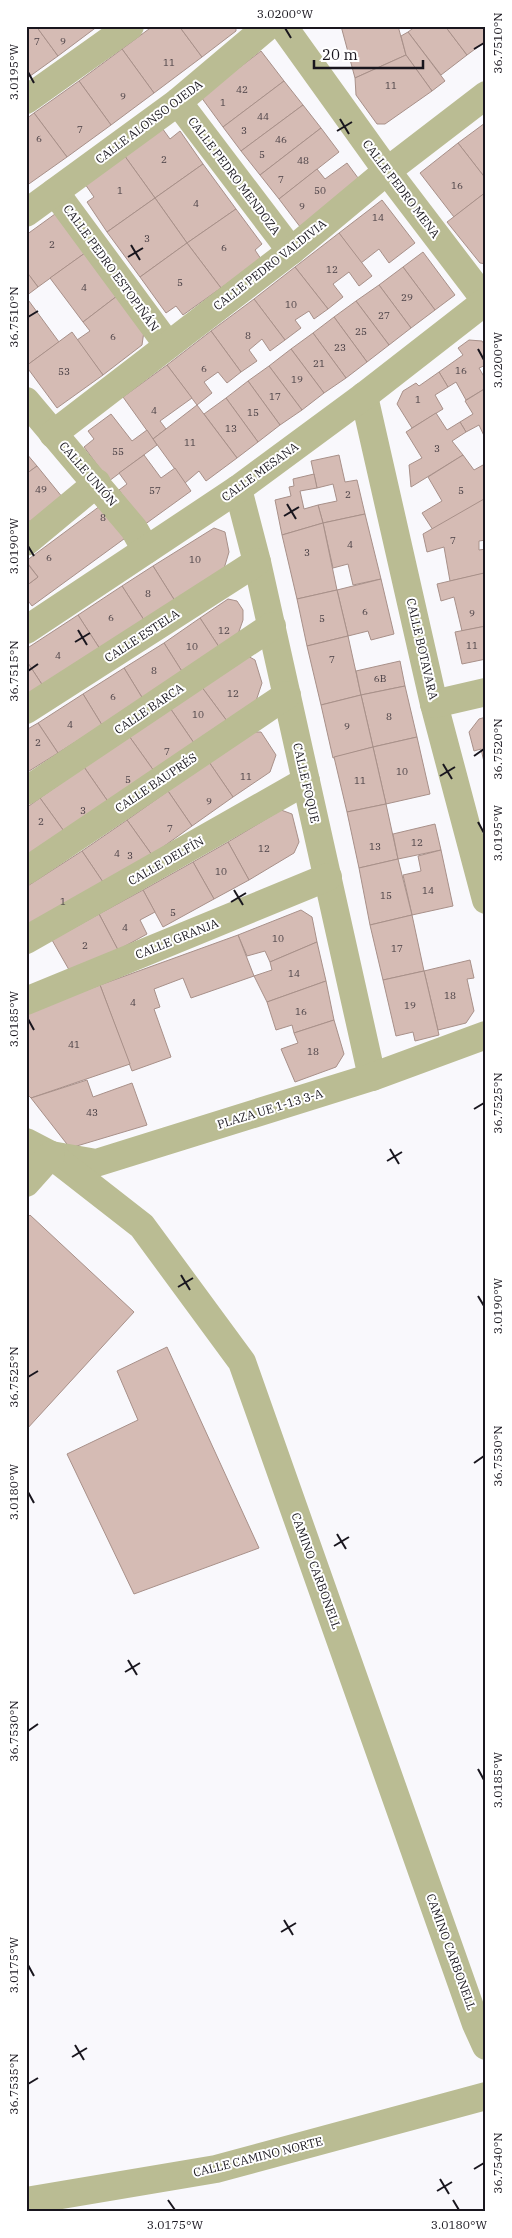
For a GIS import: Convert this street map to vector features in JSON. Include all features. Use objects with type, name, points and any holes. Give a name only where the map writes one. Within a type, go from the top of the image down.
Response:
[{"type":"street","points":[[26,100],[130,26]]},
{"type":"street","name":"CALLE ALONSO OJEDA","points":[[26,213],[178,102],[268,26]]},
{"type":"street","name":"CALLE PEDRO MENA","points":[[283,26],[387,171],[486,301]]},
{"type":"street","name":"CALLE PEDRO VALDIVIA","points":[[53,434],[167,344],[291,251],[387,171],[486,95]]},
{"type":"street","name":"CALLE PEDRO MENDOZA","points":[[178,102],[291,251]]},
{"type":"street","name":"CALLE PEDRO ESTOPIÑÁN","points":[[55,192],[167,344]]},
{"type":"street","name":"CALLE MESANA","points":[[26,630],[238,489],[364,396],[486,301]]},
{"type":"street","name":"CALLE BOTAVARA","points":[[364,396],[434,704],[486,900]]},
{"type":"street","name":"CALLE UNIÓN","points":[[26,401],[97,483],[134,529],[146,550]]},
{"type":"street","points":[[27,540],[97,483]]},
{"type":"street","name":"CALLE FOQUE","points":[[238,489],[272,626],[372,1077]]},
{"type":"street","name":"CALLE ESTELA","points":[[26,710],[257,562]]},
{"type":"street","name":"CALLE BARCA","points":[[26,791],[272,626]]},
{"type":"street","points":[[434,704],[486,692]]},
{"type":"street","name":"CALLE BAUPRÉS","points":[[26,871],[287,695]]},
{"type":"street","name":"CALLE DELFÍN","points":[[26,940],[306,781]]},
{"type":"street","name":"CALLE GRANJA","points":[[26,1001],[328,877]]},
{"type":"street","name":"PLAZA UE 1-13 3-A","points":[[51,1155],[96,1163],[372,1077],[486,1035]]},
{"type":"street","points":[[26,1142],[51,1155],[26,1184]]},
{"type":"street","name":"CAMINO CARBONELL","points":[[51,1155],[142,1226],[242,1362],[473,2015],[486,2046]]},
{"type":"street","name":"CALLE CAMINO NORTE","points":[[26,2201],[216,2170],[486,2096]]},
{"type":"building","points":[[26,26],[36,26],[58,56],[26,79]]},
{"type":"building","points":[[36,26],[98,26],[58,56]]},
{"type":"building","points":[[153,26],[179,26],[202,57],[154,93],[122,49]]},
{"type":"building","points":[[179,26],[236,26],[236,31],[202,57]]},
{"type":"building","points":[[341,26],[398,26],[406,55],[355,78]]},
{"type":"building","points":[[416,26],[445,26],[467,55],[441,75],[408,32]]},
{"type":"building","points":[[445,26],[486,26],[486,41],[467,55]]},
{"type":"building","points":[[408,32],[445,81],[432,91],[406,55],[401,36]]},
{"type":"building","points":[[122,49],[154,93],[111,125],[79,81]]},
{"type":"building","points":[[261,51],[284,81],[223,127],[201,97]]},
{"type":"building","points":[[406,55],[432,91],[385,124],[377,124],[356,95],[355,78]]},
{"type":"building","points":[[79,81],[111,125],[67,157],[34,113]]},
{"type":"building","points":[[284,81],[303,105],[241,151],[223,127]]},
{"type":"building","points":[[303,105],[321,128],[260,175],[241,151]]},
{"type":"building","points":[[34,113],[67,157],[26,186],[26,119]]},
{"type":"building","points":[[486,123],[486,179],[458,143]]},
{"type":"building","points":[[162,128],[170,139],[180,131],[203,164],[155,198],[124,155]]},
{"type":"building","points":[[321,128],[339,152],[279,199],[260,175]]},
{"type":"building","points":[[458,143],[486,179],[486,192],[454,217],[420,173]]},
{"type":"building","points":[[124,155],[155,198],[107,232],[87,202],[94,197],[85,184]]},
{"type":"building","points":[[347,163],[361,182],[301,228],[279,199],[317,169],[325,179]]},
{"type":"building","points":[[203,164],[236,209],[187,243],[155,198]]},
{"type":"building","points":[[486,192],[486,264],[480,263],[447,222]]},
{"type":"building","points":[[155,198],[187,243],[140,277],[107,232]]},
{"type":"building","points":[[382,200],[415,243],[389,263],[379,249],[361,263],[339,233]]},
{"type":"building","points":[[236,209],[262,244],[255,250],[261,259],[221,288],[187,243]]},
{"type":"building","points":[[55,214],[85,253],[38,287],[26,271],[26,235]]},
{"type":"building","points":[[339,233],[372,276],[359,286],[349,272],[333,284],[343,297],[328,309],[295,267]]},
{"type":"building","points":[[187,243],[221,288],[183,315],[176,306],[166,313],[140,277]]},
{"type":"building","points":[[423,252],[455,295],[435,310],[403,267]]},
{"type":"building","points":[[85,253],[117,296],[83,322],[50,278]]},
{"type":"building","points":[[295,267],[328,309],[314,319],[309,311],[295,320],[301,328],[285,340],[254,299]]},
{"type":"building","points":[[403,267],[435,310],[411,328],[379,285]]},
{"type":"building","points":[[26,271],[38,287],[26,296]]},
{"type":"building","points":[[379,285],[411,328],[389,345],[356,301]]},
{"type":"building","points":[[117,296],[144,331],[142,345],[103,375],[77,340],[90,331],[83,322]]},
{"type":"building","points":[[26,297],[59,342],[26,366]]},
{"type":"building","points":[[254,299],[285,340],[270,351],[262,339],[249,350],[257,361],[241,372],[211,331]]},
{"type":"building","points":[[356,301],[389,345],[367,362],[334,317]]},
{"type":"building","points":[[334,317],[367,362],[346,378],[313,333]]},
{"type":"building","points":[[211,331],[241,372],[227,383],[218,372],[204,382],[212,393],[197,405],[167,365]]},
{"type":"building","points":[[72,332],[103,375],[57,408],[26,366]]},
{"type":"building","points":[[313,333],[346,378],[324,393],[291,349]]},
{"type":"building","points":[[469,340],[482,341],[486,347],[486,365],[479,368],[486,380],[486,388],[466,400],[456,382],[448,387],[439,372],[463,355],[458,348]]},
{"type":"building","points":[[291,349],[324,393],[302,410],[269,366]]},
{"type":"building","points":[[167,365],[192,398],[160,421],[166,429],[153,439],[123,397]]},
{"type":"building","points":[[269,366],[302,410],[280,425],[248,381]]},
{"type":"building","points":[[439,372],[448,387],[435,395],[443,409],[412,428],[397,404],[403,391],[416,383],[419,386]]},
{"type":"building","points":[[248,381],[280,425],[258,442],[226,398]]},
{"type":"building","points":[[486,388],[486,440],[479,425],[466,432],[460,422],[473,414],[465,401]]},
{"type":"building","points":[[226,398],[258,442],[237,458],[204,414]]},
{"type":"building","points":[[197,405],[237,458],[206,481],[199,471],[185,483],[153,439]]},
{"type":"building","points":[[436,413],[447,430],[460,422],[466,432],[452,441],[463,455],[411,487],[409,465],[422,458],[406,432]]},
{"type":"building","points":[[111,414],[132,441],[147,430],[157,445],[109,481],[84,447],[94,439],[88,431]]},
{"type":"building","points":[[26,453],[37,466],[26,474]]},
{"type":"building","points":[[144,455],[161,478],[175,468],[191,491],[144,525],[119,490],[127,484],[119,473]]},
{"type":"building","points":[[339,455],[345,482],[357,480],[365,514],[323,523],[318,505],[337,501],[333,484],[317,488],[311,461]]},
{"type":"building","points":[[463,455],[474,470],[483,465],[486,470],[484,478],[486,499],[433,530],[422,513],[442,501],[428,477]]},
{"type":"building","points":[[37,466],[67,503],[35,528],[26,517],[26,474]]},
{"type":"building","points":[[314,474],[317,488],[300,491],[304,509],[318,505],[323,523],[282,535],[275,500],[291,496],[289,487],[294,486],[293,479]]},
{"type":"building","points":[[484,499],[486,540],[479,541],[479,550],[486,549],[486,573],[450,581],[444,547],[427,552],[423,534]]},
{"type":"building","points":[[104,503],[128,536],[32,606],[26,598],[26,586],[38,577],[26,561]]},
{"type":"building","points":[[365,514],[381,579],[353,585],[348,564],[333,568],[323,523]]},
{"type":"building","points":[[323,523],[337,590],[297,599],[282,535]]},
{"type":"building","points":[[214,528],[225,532],[229,552],[223,572],[175,601],[153,566]]},
{"type":"building","points":[[26,562],[38,577],[26,586]]},
{"type":"building","points":[[153,566],[175,601],[144,620],[122,586]]},
{"type":"building","points":[[484,573],[486,626],[462,631],[454,597],[441,601],[437,584]]},
{"type":"building","points":[[381,579],[394,634],[371,640],[368,631],[348,636],[337,590]]},
{"type":"building","points":[[122,586],[144,620],[100,649],[78,615]]},
{"type":"building","points":[[337,590],[348,636],[307,646],[297,599]]},
{"type":"building","points":[[228,599],[237,601],[243,610],[243,620],[236,640],[221,650],[200,618]]},
{"type":"building","points":[[78,615],[100,649],[43,686],[26,660],[26,649]]},
{"type":"building","points":[[200,618],[221,650],[183,673],[164,643]]},
{"type":"building","points":[[486,626],[486,659],[462,664],[455,632]]},
{"type":"building","points":[[348,636],[361,695],[321,705],[307,646]]},
{"type":"building","points":[[164,643],[183,673],[143,699],[124,668]]},
{"type":"building","points":[[246,655],[255,660],[262,683],[256,701],[227,721],[201,686]]},
{"type":"building","points":[[26,660],[43,686],[26,696]]},
{"type":"building","points":[[400,661],[405,686],[361,695],[356,671]]},
{"type":"building","points":[[124,668],[143,699],[102,725],[83,694]]},
{"type":"building","points":[[201,686],[227,721],[194,743],[170,708]]},
{"type":"building","points":[[405,686],[417,737],[373,747],[361,695]]},
{"type":"building","points":[[83,694],[102,725],[58,753],[38,723]]},
{"type":"building","points":[[361,695],[373,747],[333,758],[321,705]]},
{"type":"building","points":[[170,708],[194,743],[154,771],[129,736]]},
{"type":"building","points":[[486,717],[485,766],[481,749],[474,751],[469,732],[479,719]]},
{"type":"building","points":[[38,723],[58,753],[26,773],[26,730]]},
{"type":"building","points":[[254,732],[261,732],[276,755],[270,772],[233,797],[209,762]]},
{"type":"building","points":[[129,736],[154,771],[109,803],[84,767]]},
{"type":"building","points":[[417,737],[430,794],[386,804],[373,747]]},
{"type":"building","points":[[373,747],[386,804],[347,812],[334,757]]},
{"type":"building","points":[[209,762],[233,797],[192,826],[168,791]]},
{"type":"building","points":[[84,767],[109,803],[66,834],[40,798]]},
{"type":"building","points":[[168,791],[192,826],[152,855],[127,820]]},
{"type":"building","points":[[40,798],[66,834],[26,861],[26,808]]},
{"type":"building","points":[[386,804],[398,859],[359,868],[347,812]]},
{"type":"building","points":[[281,810],[292,814],[299,842],[294,853],[249,880],[228,842]]},
{"type":"building","points":[[127,820],[152,855],[105,885],[82,851]]},
{"type":"building","points":[[435,824],[441,850],[398,859],[393,834]]},
{"type":"building","points":[[228,842],[249,880],[214,899],[193,862]]},
{"type":"building","points":[[441,850],[453,906],[412,915],[403,875],[421,871],[418,856]]},
{"type":"building","points":[[82,851],[105,885],[26,934],[26,887]]},
{"type":"building","points":[[398,859],[412,915],[370,925],[359,868]]},
{"type":"building","points":[[193,862],[214,899],[163,927],[143,890]]},
{"type":"building","points":[[143,890],[155,912],[140,920],[147,934],[118,950],[99,914]]},
{"type":"building","points":[[301,910],[312,917],[317,942],[270,962],[265,951],[247,956],[238,935]]},
{"type":"building","points":[[99,914],[118,950],[72,975],[52,940]]},
{"type":"building","points":[[412,915],[424,971],[383,980],[370,925]]},
{"type":"building","points":[[238,935],[254,976],[191,998],[183,978],[154,989],[160,1007],[154,1009],[171,1057],[132,1071],[100,985]]},
{"type":"building","points":[[317,942],[326,981],[267,1002],[254,976],[272,970],[270,962]]},
{"type":"building","points":[[470,960],[474,978],[467,979],[474,1011],[466,1023],[438,1030],[424,971]]},
{"type":"building","points":[[424,971],[439,1035],[415,1041],[413,1032],[396,1036],[383,980]]},
{"type":"building","points":[[326,981],[334,1020],[294,1033],[292,1025],[276,1030],[267,1002]]},
{"type":"building","points":[[100,985],[130,1064],[31,1098],[26,1093],[26,1013]]},
{"type":"building","points":[[334,1020],[344,1054],[336,1067],[295,1082],[281,1049],[298,1043],[294,1033]]},
{"type":"building","points":[[87,1080],[93,1097],[132,1083],[147,1125],[70,1148],[31,1098]]},
{"type":"building","points":[[30,1215],[134,1312],[26,1430],[26,1219]]},
{"type":"building","points":[[167,1347],[259,1548],[134,1594],[67,1454],[138,1420],[117,1371]]}]
